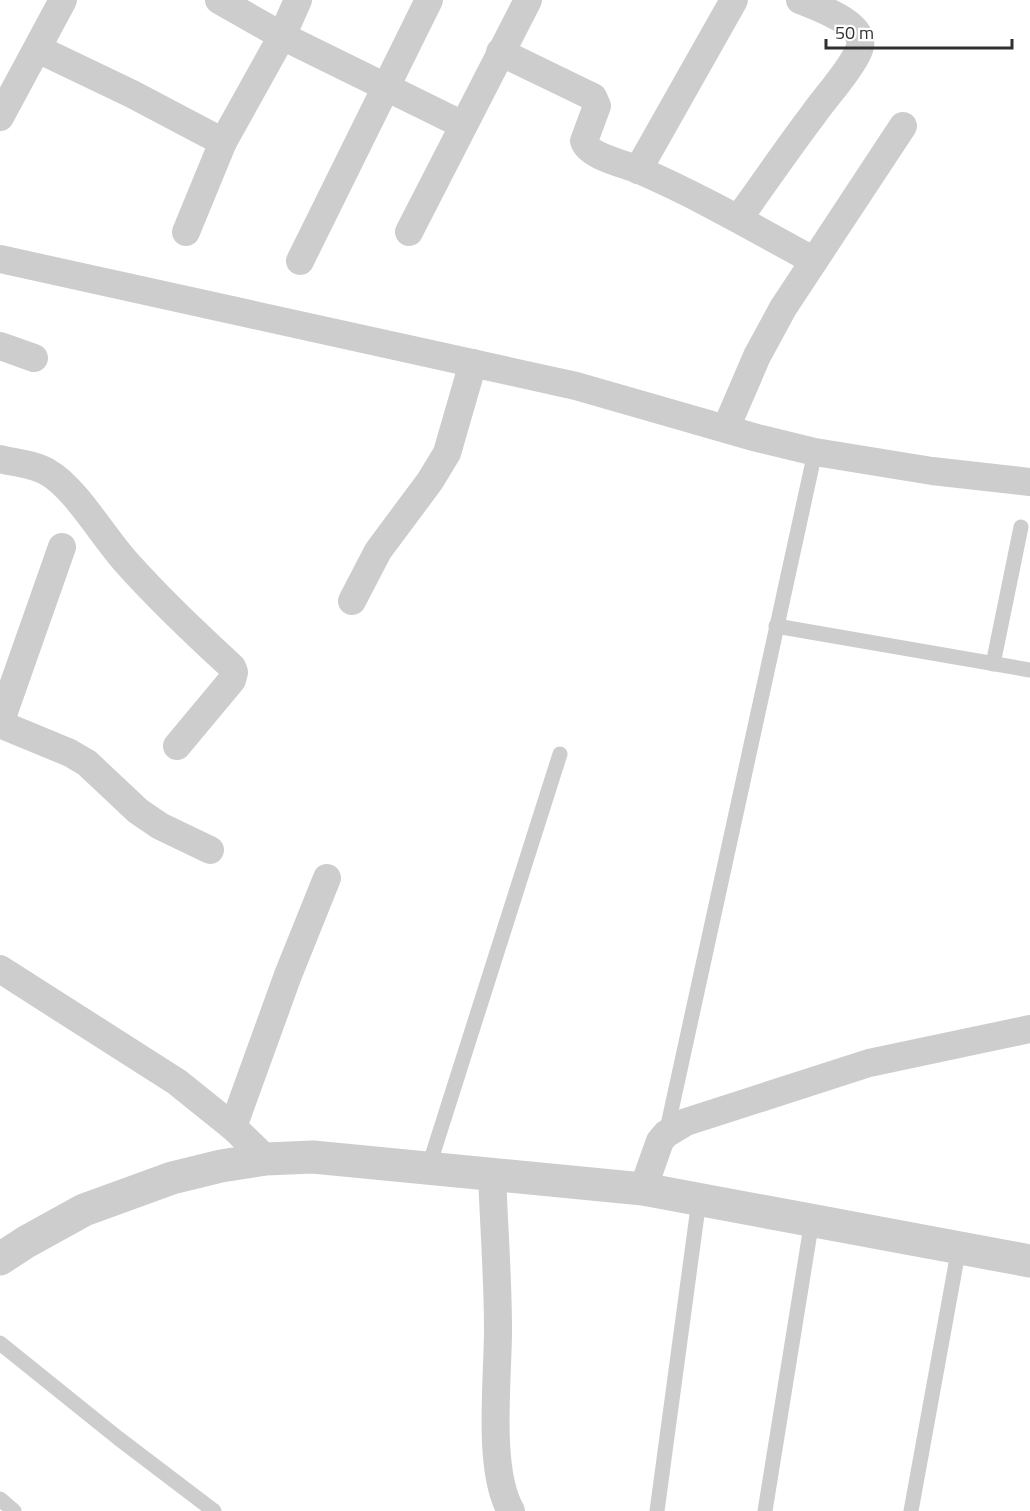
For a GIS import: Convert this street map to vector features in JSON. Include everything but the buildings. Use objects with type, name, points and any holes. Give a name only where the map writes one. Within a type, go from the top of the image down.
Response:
[{"type":"street","points":[[0,117],[63,0]]},
{"type":"street","points":[[219,0],[282,36],[463,125]]},
{"type":"street","points":[[186,232],[223,142],[282,36],[298,0]]},
{"type":"street","points":[[300,261],[429,0]]},
{"type":"street","points":[[409,232],[528,0]]},
{"type":"street","points":[[638,170],[734,0]]},
{"type":"street","points":[[738,219],[842,78],[857,54],[861,42],[857,32],[830,13],[800,0]]},
{"type":"street","points":[[38,49],[132,94],[223,142]]},
{"type":"street","points":[[500,52],[591,96],[597,106],[584,141],[592,152],[708,202],[814,261]]},
{"type":"street","points":[[726,428],[757,357],[773,327],[903,126]]},
{"type":"street","points":[[0,259],[576,386],[757,438],[815,452],[932,471],[1030,482]]},
{"type":"street","points":[[0,346],[34,358]]},
{"type":"street","points":[[352,601],[378,551],[430,482],[447,453],[473,363]]},
{"type":"street","points":[[0,459],[41,469],[56,478],[126,562],[185,624],[232,667],[234,672],[232,680],[177,746]]},
{"type":"street","points":[[62,547],[0,723],[70,753],[87,763],[138,812],[160,826],[210,850]]},
{"type":"street","points":[[233,1127],[288,975],[327,878]]},
{"type":"street","points":[[0,969],[177,1082],[233,1127],[266,1159]]},
{"type":"street","points":[[642,1189],[660,1141],[666,1134],[686,1122],[869,1063],[1030,1029]]},
{"type":"street","points":[[0,1259],[84,1210],[172,1178],[221,1166],[266,1159],[313,1157],[642,1189],[1030,1261]]},
{"type":"street","points":[[492,1175],[498,1328],[496,1450],[499,1478],[505,1502],[511,1511]]},
{"type":"lane","points":[[666,1134],[815,452]]},
{"type":"lane","points":[[993,664],[1021,527]]},
{"type":"lane","points":[[776,626],[1030,670]]},
{"type":"lane","points":[[428,1169],[560,754]]},
{"type":"lane","points":[[657,1511],[699,1200]]},
{"type":"lane","points":[[765,1511],[812,1220]]},
{"type":"lane","points":[[911,1511],[959,1247]]},
{"type":"lane","points":[[0,1343],[118,1438],[214,1511]]},
{"type":"lane","points":[[0,1499],[14,1511]]}]
